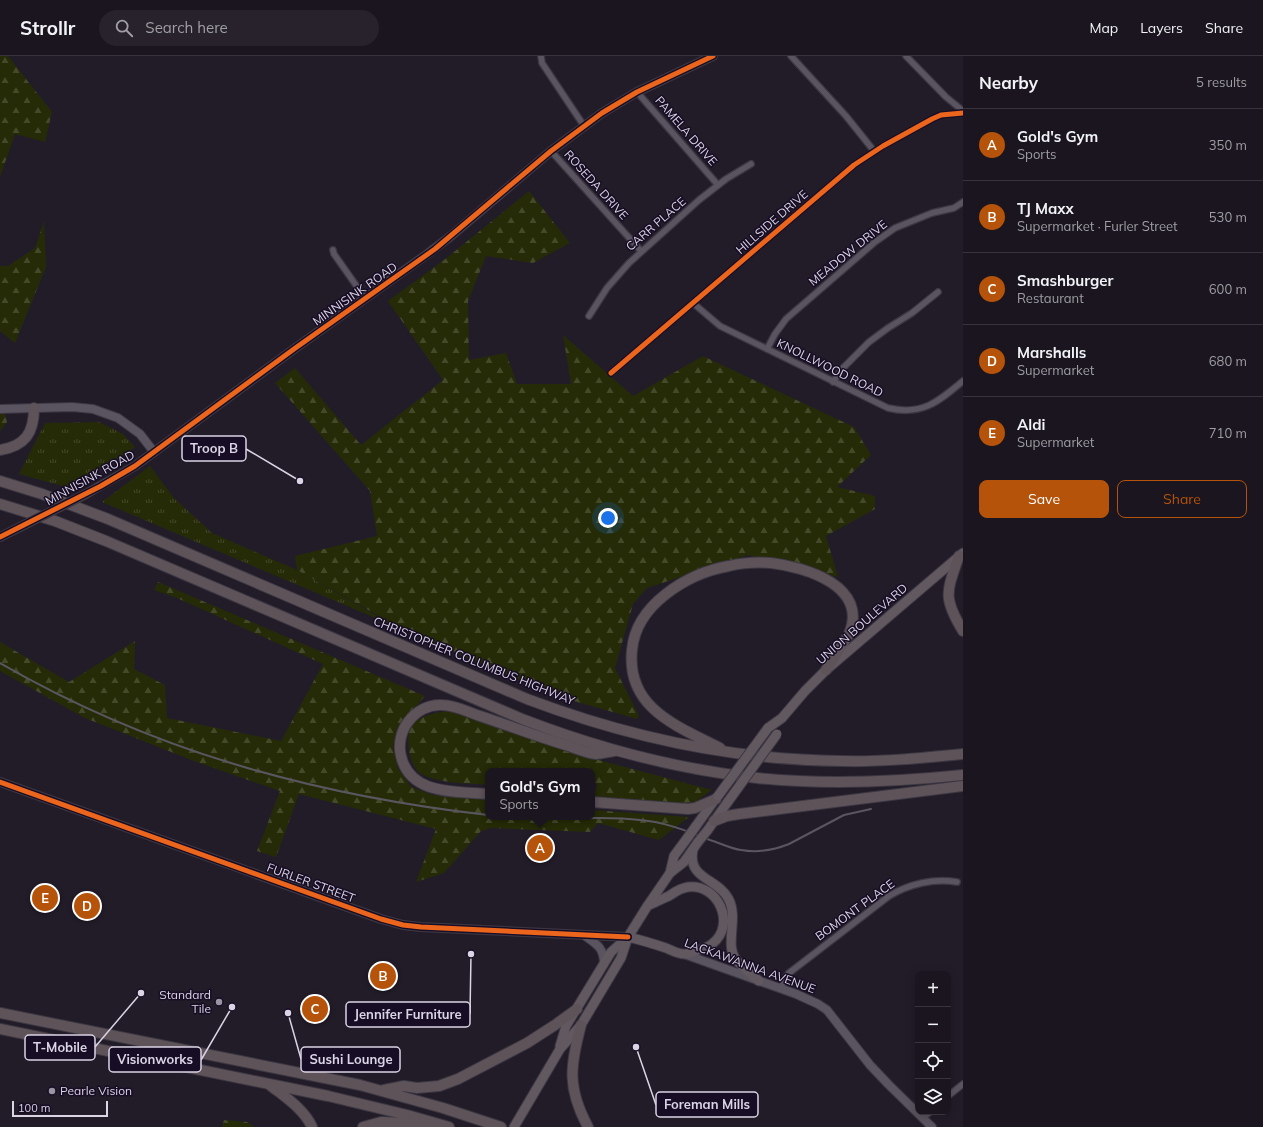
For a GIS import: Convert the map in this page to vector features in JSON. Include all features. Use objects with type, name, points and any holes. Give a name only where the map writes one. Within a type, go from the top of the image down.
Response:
[{"type":"highway","points":[[0,450],[15,446],[25,438],[32,428],[34,408]]},
{"type":"highway","name":"CHRISTOPHER COLUMBUS HIGHWAY","points":[[0,481],[42,494],[108,519],[495,686],[547,706],[623,731],[668,742],[729,752],[773,757],[842,761],[901,760],[963,754]]},
{"type":"highway","points":[[0,504],[55,521],[106,541],[514,716],[568,736],[616,750],[700,770],[751,777],[827,782],[920,779],[963,775]]},
{"type":"highway","points":[[961,555],[950,582],[948,596],[952,611],[963,631]]},
{"type":"highway","points":[[729,752],[663,718],[648,704],[635,681],[632,663],[632,650],[635,637],[638,628],[648,612],[662,597],[694,577],[717,568],[743,564],[756,563],[784,565],[822,577],[843,592],[850,603],[853,615],[849,634],[826,670]]},
{"type":"highway","points":[[485,794],[434,789],[415,780],[402,762],[399,747],[403,730],[412,717],[421,710],[433,706],[448,706],[596,754],[616,750]]},
{"type":"highway","points":[[714,821],[727,816],[739,814],[963,786]]},
{"type":"highway","points":[[595,802],[688,809],[695,808],[717,798]]},
{"type":"highway","points":[[381,1090],[404,1086],[418,1088],[433,1086],[458,1079],[527,1043],[577,1009]]},
{"type":"highway","points":[[0,1012],[381,1090],[501,1127]]},
{"type":"highway","points":[[581,1025],[573,1060],[572,1079],[577,1104],[588,1127]]},
{"type":"highway","points":[[0,1030],[363,1104],[446,1126]]},
{"type":"highway","points":[[269,1084],[300,1111],[312,1127]]},
{"type":"highway","points":[[363,1127],[375,1123],[389,1122],[446,1126]]},
{"type":"main road","name":"UNION BOULEVARD","points":[[670,873],[674,856],[768,728],[782,718],[805,691],[826,670],[961,555]]},
{"type":"main road","name":"UNION BOULEVARD","points":[[514,1127],[560,1048],[581,1025],[621,958],[628,937],[648,905],[670,873],[684,862],[728,803],[777,734],[782,718]]},
{"type":"main road","points":[[696,845],[692,860],[696,870],[723,891],[731,905],[733,922],[731,946],[734,957],[759,981]]},
{"type":"main road","points":[[648,905],[680,889],[690,887],[710,892],[715,897],[722,908],[724,917],[723,928],[720,935],[707,947],[684,954]]},
{"type":"main road","name":"UNION BOULEVARD","points":[[560,1048],[566,1026],[611,952],[628,937]]},
{"type":"main road","name":"LACKAWANNA AVENUE","points":[[628,937],[684,954]]},
{"type":"street","points":[[541,56],[542,63],[584,126]]},
{"type":"street","name":"MINNISINK ROAD","points":[[0,538],[119,476],[154,452],[294,348],[419,261],[451,236],[551,151],[619,101],[713,56]]},
{"type":"street","points":[[791,56],[846,116],[874,152]]},
{"type":"street","points":[[906,56],[946,97],[963,112]]},
{"type":"street","name":"PAMELA DRIVE","points":[[637,92],[718,185]]},
{"type":"street","name":"HILLSIDE DRIVE","points":[[610,373],[842,175],[874,152],[932,119],[941,115],[963,112]]},
{"type":"street","name":"ROSEDA DRIVE","points":[[551,151],[641,251]]},
{"type":"street","name":"CARR PLACE","points":[[589,316],[614,279],[641,251],[718,185],[751,164]]},
{"type":"street","name":"MEADOW DRIVE","points":[[767,350],[775,334],[786,319],[875,242],[895,228],[918,217],[932,212],[954,208],[963,203]]},
{"type":"street","points":[[333,250],[365,298]]},
{"type":"street","points":[[834,382],[843,368],[870,342],[888,328],[912,313],[938,292]]},
{"type":"street","name":"KNOLLWOOD ROAD","points":[[693,303],[720,326],[888,408],[904,411],[928,407],[942,399],[963,381]]},
{"type":"street","points":[[0,409],[80,407],[93,409],[118,418],[140,434],[154,452]]},
{"type":"street","name":"FURLER STREET","points":[[0,782],[381,919],[403,925],[443,929],[628,937]]},
{"type":"street","name":"BOMONT PLACE","points":[[781,988],[789,973],[889,896],[903,888],[932,881],[957,882]]},
{"type":"street","points":[[584,935],[601,949],[604,955],[604,964]]},
{"type":"street","name":"LACKAWANNA AVENUE","points":[[684,954],[807,998],[827,1010],[845,1031],[870,1065],[932,1127]]},
{"type":"street","points":[[951,1094],[963,1084]]},
{"type":"street","points":[[923,1118],[926,1115]]},
{"type":"green space","points":[[0,56],[8,56],[52,112],[45,142],[15,134],[0,177]]},
{"type":"green space","points":[[529,191],[570,243],[533,263],[486,256],[468,301],[469,360],[506,353],[517,384],[571,384],[563,335],[633,396],[703,356],[854,427],[871,455],[837,487],[875,496],[875,509],[826,536],[838,577],[748,555],[647,588],[633,604],[615,668],[639,716],[637,719],[560,697],[378,619],[379,616],[297,570],[295,556],[377,536],[370,491],[275,383],[295,368],[361,445],[443,380],[388,301],[444,260]]},
{"type":"green space","points":[[44,221],[46,267],[15,343],[0,331],[0,266],[8,266],[35,248]]},
{"type":"green space","points":[[0,407],[3,407],[7,422],[0,431]]},
{"type":"green space","points":[[99,422],[123,434],[135,447],[66,487],[19,474],[45,423]]},
{"type":"green space","points":[[150,466],[174,498],[212,533],[297,570],[379,617],[378,619],[102,502]]},
{"type":"green space","points":[[158,582],[425,696],[399,726],[393,746],[398,768],[411,787],[433,795],[485,800],[485,820],[595,820],[595,810],[689,817],[659,840],[598,823],[590,832],[492,828],[481,831],[444,873],[416,882],[436,829],[299,794],[276,857],[257,851],[280,791],[194,761],[85,718],[0,671],[0,642],[69,682],[135,641],[134,669],[165,685],[167,718],[281,741],[323,664],[177,598],[154,590]]},
{"type":"green space","points":[[451,711],[576,754],[712,790],[695,802],[681,803],[595,796],[597,784],[595,783],[595,768],[485,768],[485,785],[437,780],[419,773],[416,769],[410,756],[408,739],[410,729],[417,720],[440,712]]},
{"type":"green space","points":[[224,1120],[247,1122],[254,1127],[222,1127]]},
{"type":"railway","points":[[0,663],[58,694],[116,721],[176,744],[236,764],[297,781],[359,795],[485,815]]},
{"type":"railway","points":[[595,818],[649,821],[676,827],[733,848],[754,851],[772,849],[789,844],[844,815],[871,809]]},
{"type":"cycle path","points":[[0,537],[101,486],[135,466],[294,349],[435,249],[551,151],[602,113],[637,92],[713,56]]},
{"type":"cycle path","points":[[611,373],[854,165],[883,146],[932,119],[941,115],[963,113]]},
{"type":"cycle path","points":[[0,782],[381,919],[403,925],[628,937]]},
{"type":"place","name":"Troop B","points":[[300,481]]},
{"type":"place","name":"Gold's Gym","points":[[540,848]]},
{"type":"place","name":"Aldi","points":[[45,898]]},
{"type":"place","name":"Marshalls","points":[[87,906]]},
{"type":"place","name":"Jennifer Furniture","points":[[471,954]]},
{"type":"place","name":"TJ Maxx","points":[[383,976]]},
{"type":"place","name":"T-Mobile","points":[[141,993]]},
{"type":"place","name":"Standard Tile","points":[[219,1002]]},
{"type":"place","name":"Visionworks","points":[[232,1007]]},
{"type":"place","name":"Smashburger","points":[[315,1009]]},
{"type":"place","name":"Sushi Lounge","points":[[288,1013]]},
{"type":"place","name":"Foreman Mills","points":[[636,1047]]},
{"type":"place","name":"Pearle Vision","points":[[52,1091]]}]
